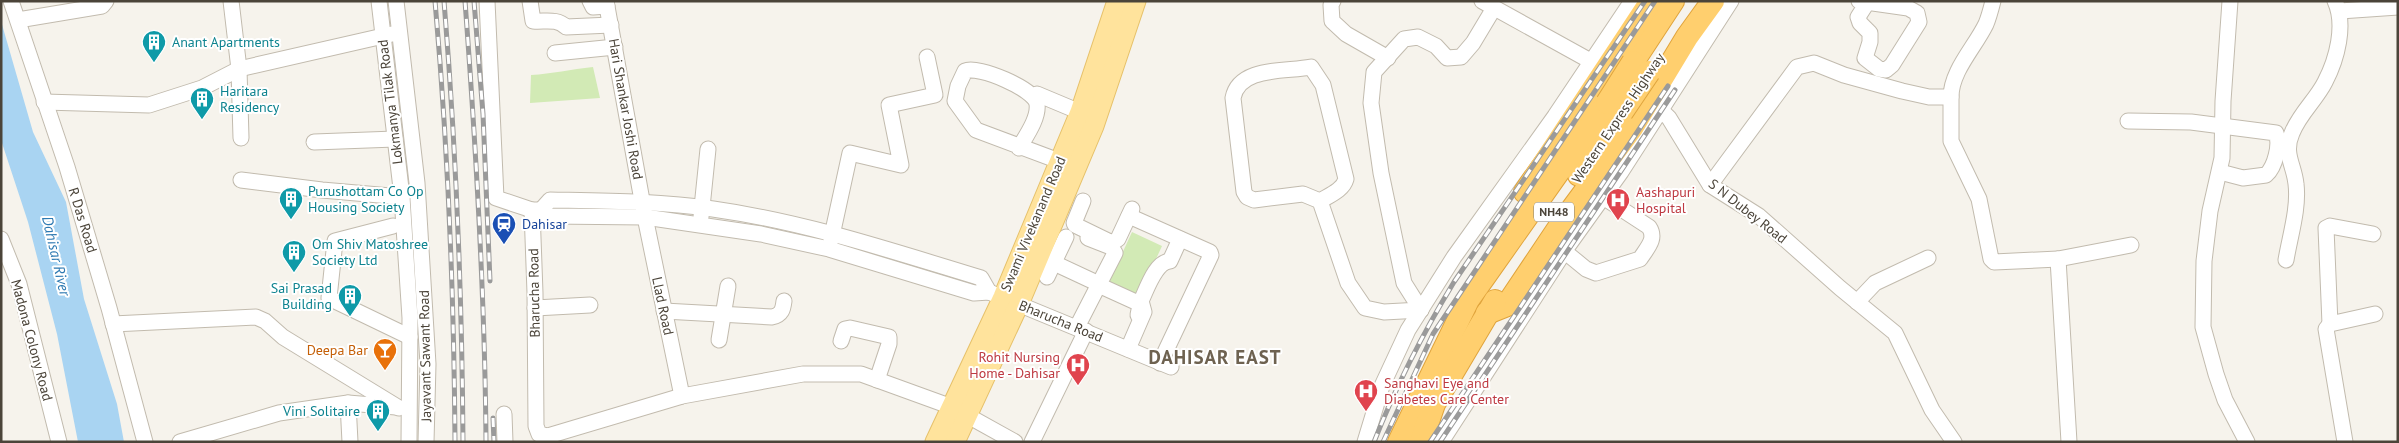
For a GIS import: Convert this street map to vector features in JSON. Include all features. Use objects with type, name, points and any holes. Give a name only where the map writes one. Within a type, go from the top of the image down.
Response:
[{"type":"highway","points":[[1468,300],[1465,283],[1599,65],[1652,1]]},
{"type":"highway","name":"Western Express Highway","points":[[1421,442],[1434,404],[1488,313],[1641,67],[1673,1]]},
{"type":"highway","name":"Western Express Highway","points":[[1641,67],[1696,1]]},
{"type":"highway","points":[[1488,313],[1507,305],[1656,104],[1687,38],[1713,1]]},
{"type":"highway","name":"Western Express Highway","points":[[1399,442],[1468,300],[1615,108]]},
{"type":"main road","name":"Swami Vivekanand Road","points":[[956,442],[960,411],[1080,112],[1117,1]]},
{"type":"main road","name":"Swami Vivekanand Road","points":[[1004,298],[1046,260],[1136,1]]},
{"type":"main road","name":"Swami Vivekanand Road","points":[[934,442],[960,411]]},
{"type":"street","name":"R Das Road","points":[[11,1],[62,150],[145,442]]},
{"type":"street","points":[[18,20],[102,6],[106,1]]},
{"type":"street","points":[[231,1],[239,69],[241,138]]},
{"type":"street","name":"Lokmanya Tilak Road","points":[[379,1],[402,197],[410,336],[404,408],[409,442]]},
{"type":"street","name":"Jayavant Sawant Road","points":[[396,1],[417,183],[428,364],[426,442]]},
{"type":"street","points":[[487,1],[496,198],[536,210]]},
{"type":"street","points":[[530,1],[533,21],[562,22],[566,27],[610,25]]},
{"type":"street","points":[[1333,1],[1331,5],[1332,21],[1346,34],[1388,58]]},
{"type":"street","points":[[1365,442],[1382,386],[1408,330],[1454,257],[1599,65],[1632,1]]},
{"type":"street","points":[[1441,442],[1564,251],[1603,197],[1656,104],[1731,1]]},
{"type":"street","points":[[1992,1],[1986,23],[1968,53],[1951,90],[1951,141],[1979,199],[1991,259],[1998,263],[2058,259],[2131,244]]},
{"type":"street","points":[[2230,1],[2220,172],[2210,211],[2204,262],[2203,327],[2222,392],[2246,442]]},
{"type":"street","points":[[1857,2],[1908,8],[1914,10],[1919,17],[1919,22],[1912,34],[1892,65],[1886,70],[1879,69],[1864,58],[1870,42],[1870,33],[1860,23],[1857,2]]},
{"type":"street","points":[[588,26],[599,4]]},
{"type":"street","name":"Hari Shankar Joshi Road","points":[[599,4],[610,25],[615,47],[644,209]]},
{"type":"street","points":[[1421,310],[1404,284],[1381,173],[1371,103],[1374,72],[1404,40],[1418,37],[1436,46],[1447,58],[1461,57],[1474,43],[1488,4]]},
{"type":"street","name":"S N Dubey Road","points":[[1488,4],[1599,65],[1656,104],[1669,118],[1710,185],[1759,216],[1895,333],[1932,410],[1954,442]]},
{"type":"street","points":[[2286,260],[2296,184],[2288,150],[2289,140],[2304,110],[2325,82],[2337,49],[2337,6],[2398,6]]},
{"type":"street","points":[[44,102],[149,105],[202,88],[239,69],[383,35],[399,33]]},
{"type":"street","points":[[555,53],[615,47]]},
{"type":"street","points":[[829,249],[850,153],[901,165],[889,105],[935,95],[927,57]]},
{"type":"street","points":[[1710,185],[1797,67],[1814,63],[1844,75],[1902,91],[1929,97],[1951,97]]},
{"type":"street","points":[[1320,201],[1338,191],[1345,184],[1346,179],[1323,85],[1317,74],[1311,67],[1260,72],[1240,83],[1234,90],[1233,98],[1244,192],[1247,197],[1254,200],[1303,194],[1320,201],[1348,284],[1365,308],[1384,312],[1421,310]]},
{"type":"street","points":[[1026,150],[1037,111],[1035,99],[1030,93],[1019,86],[973,69],[965,71],[956,100],[961,111],[976,130],[1026,150],[1036,157],[1058,164]]},
{"type":"street","points":[[1037,94],[1080,112]]},
{"type":"street","points":[[2128,121],[2191,122],[2276,133],[2278,137],[2273,165],[2266,175],[2243,178],[2220,172]]},
{"type":"street","points":[[314,142],[395,139]]},
{"type":"street","points":[[700,225],[708,149]]},
{"type":"street","points":[[241,180],[402,197]]},
{"type":"street","points":[[1564,251],[1586,269],[1596,273],[1640,259],[1652,239],[1651,230],[1603,197]]},
{"type":"street","points":[[1083,202],[1074,223],[1075,226],[1112,243],[1118,239],[1130,213],[1180,240],[1170,261],[1164,262],[1159,266],[1141,301],[1144,312],[1128,349]]},
{"type":"street","points":[[644,209],[703,208],[833,232],[980,278],[1004,298]]},
{"type":"street","name":"Bharucha Road","points":[[1015,442],[960,411],[861,374],[803,374],[682,396],[548,436],[539,434],[536,426],[536,210],[549,216],[644,209],[700,225],[761,234],[829,249],[974,293],[1004,298],[1165,365],[1211,259],[1210,252],[1180,240]]},
{"type":"street","name":"Llad Road","points":[[644,209],[682,396]]},
{"type":"street","points":[[393,226],[335,240],[329,298],[410,336]]},
{"type":"street","points":[[2330,324],[2326,228],[2330,226],[2373,234]]},
{"type":"street","points":[[1047,277],[1046,260],[1066,237]]},
{"type":"street","points":[[1032,442],[1115,253],[1111,247],[1088,238]]},
{"type":"street","name":"Madona Colony Road","points":[[1,240],[19,284],[59,442]]},
{"type":"street","points":[[1857,302],[1875,284],[1928,258]]},
{"type":"street","points":[[2058,259],[2069,442]]},
{"type":"street","points":[[1046,260],[1140,305],[1137,318],[1140,323]]},
{"type":"street","points":[[667,277],[666,311],[772,317],[778,316],[782,311],[784,300]]},
{"type":"street","points":[[719,340],[728,286]]},
{"type":"street","points":[[535,308],[590,305]]},
{"type":"street","points":[[2345,442],[2326,329],[2330,324],[2375,314]]},
{"type":"street","points":[[113,324],[256,317],[283,337],[404,408]]},
{"type":"street","points":[[841,341],[844,329],[850,328],[889,337],[889,344],[877,380]]},
{"type":"street","points":[[180,442],[279,413],[348,403],[427,408]]},
{"type":"street","points":[[348,403],[350,442]]},
{"type":"street","points":[[504,414],[505,442]]},
{"type":"green space","points":[[593,67],[600,98],[530,103],[531,75]]},
{"type":"green space","points":[[1132,232],[1162,246],[1139,296],[1109,282]]},
{"type":"water","name":"Dahisar River","points":[[1,21],[33,132],[66,202],[84,299],[117,404],[124,442],[78,442],[57,334],[28,222],[1,140]]},
{"type":"railway","points":[[435,1],[449,222],[455,442]]},
{"type":"railway","points":[[444,1],[458,222],[463,442]]},
{"type":"railway","points":[[465,1],[479,222],[486,442]]},
{"type":"railway","points":[[474,1],[483,114],[490,281]]},
{"type":"railway","points":[[1374,442],[1411,360],[1454,282],[1645,1]]},
{"type":"railway","points":[[1383,442],[1433,334],[1655,1]]},
{"type":"railway","points":[[1430,442],[1668,86]]},
{"type":"railway","points":[[1440,442],[1675,90]]},
{"type":"railway","points":[[493,418],[494,442]]},
{"type":"place","name":"Anant Apartments","points":[[154,63]]},
{"type":"place","name":"Haritara Residency","points":[[202,120]]},
{"type":"place","name":"Purushottam Co Op Housing Society","points":[[291,220]]},
{"type":"place","name":"Aashapuri Hospital","points":[[1618,221]]},
{"type":"place","name":"Dahisar","points":[[504,245]]},
{"type":"place","name":"Om Shiv Matoshree Society Ltd","points":[[294,273]]},
{"type":"place","name":"Sai Prasad Building","points":[[350,317]]},
{"type":"place","name":"Deepa Bar","points":[[385,371]]},
{"type":"place","name":"Rohit Nursing Home - Dahisar","points":[[1078,386]]},
{"type":"place","name":"Sanghavi Eye and Diabetes Care Center","points":[[1366,412]]},
{"type":"place","name":"Vini Solitaire","points":[[378,432]]},
{"type":"district","name":"DAHISAR EAST","points":[[1215,357]]}]
